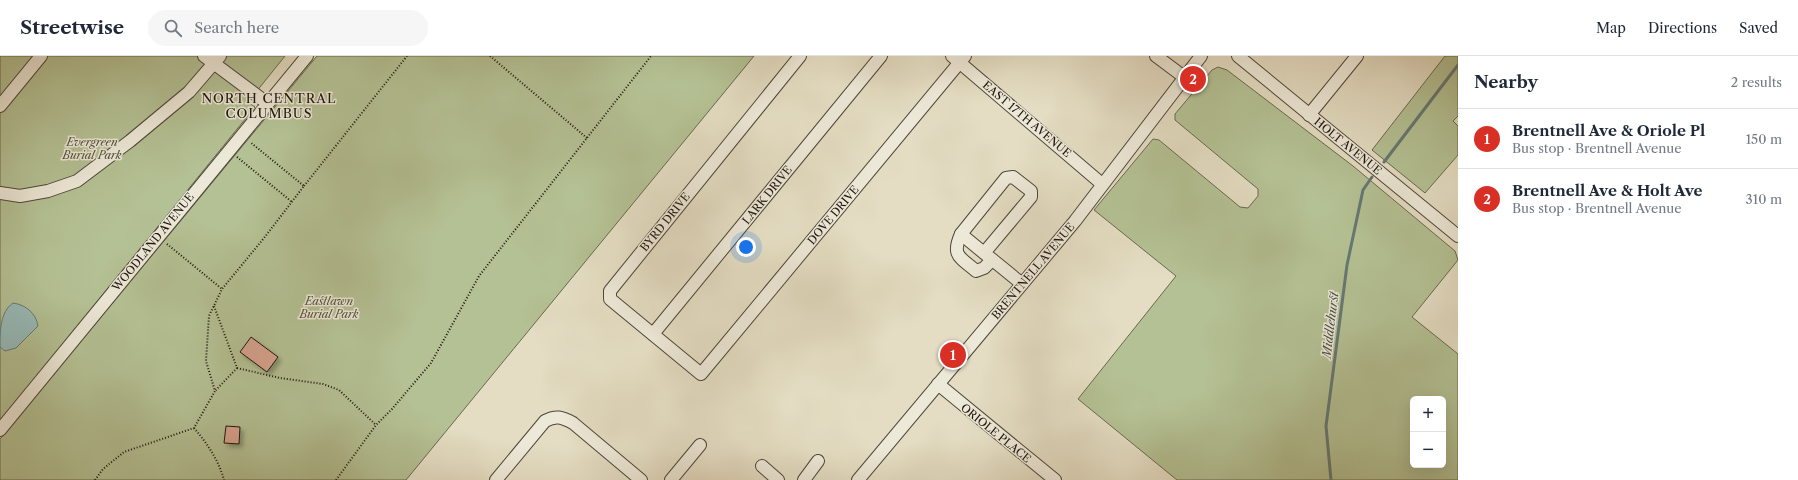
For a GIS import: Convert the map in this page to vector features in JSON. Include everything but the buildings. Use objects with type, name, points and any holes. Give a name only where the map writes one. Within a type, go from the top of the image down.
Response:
[{"type":"street","points":[[0,106],[40,56]]},
{"type":"street","name":"WOODLAND AVENUE","points":[[0,430],[228,150],[307,56]]},
{"type":"street","name":"BYRD DRIVE","points":[[701,374],[610,299],[610,291],[800,56]]},
{"type":"street","name":"LARK DRIVE","points":[[653,334],[881,56]]},
{"type":"street","points":[[1156,56],[1184,77]]},
{"type":"street","name":"BRENTNELL AVENUE","points":[[858,480],[1075,221],[1201,56]]},
{"type":"street","name":"HOLT AVENUE","points":[[1238,56],[1458,236]]},
{"type":"street","points":[[1309,115],[1357,56]]},
{"type":"street","name":"EAST 17TH AVENUE","points":[[959,58],[1102,184]]},
{"type":"street","name":"DOVE DRIVE","points":[[701,374],[959,58]]},
{"type":"street","points":[[0,193],[20,196],[48,191],[77,181],[130,142],[189,92],[212,59],[267,103]]},
{"type":"street","points":[[1013,177],[1031,191],[1031,197],[988,256],[984,268],[976,271],[958,255],[955,250],[961,234],[1006,178],[1013,177]]},
{"type":"street","points":[[961,234],[1022,284]]},
{"type":"street","name":"ORIOLE PLACE","points":[[938,384],[1055,480]]},
{"type":"street","points":[[496,480],[545,421],[553,416],[564,417],[641,480]]},
{"type":"street","points":[[671,480],[700,445]]},
{"type":"street","points":[[804,480],[818,461]]},
{"type":"street","points":[[762,466],[778,480]]},
{"type":"path","points":[[215,391],[206,361],[209,316],[222,289],[407,56]]},
{"type":"path","points":[[490,56],[587,138]]},
{"type":"path","points":[[336,480],[376,425],[392,409],[431,363],[479,276],[651,56]]},
{"type":"path","points":[[241,135],[304,186]]},
{"type":"path","points":[[228,150],[292,202]]},
{"type":"path","points":[[158,237],[222,289]]},
{"type":"path","points":[[214,306],[238,368]]},
{"type":"path","points":[[238,368],[280,378],[323,384],[339,390],[376,425]]},
{"type":"path","points":[[95,480],[103,469],[124,452],[194,428],[215,391],[238,368]]},
{"type":"path","points":[[194,428],[205,441],[222,472],[224,480]]},
{"type":"green space","name":"Evergreen Burial Park","points":[[0,56],[285,56],[248,102],[255,107],[0,421]]},
{"type":"green space","name":"Eastlawn Burial Park","points":[[317,56],[754,56],[406,480],[0,480],[0,439]]},
{"type":"green space","points":[[1445,56],[1458,56],[1458,116],[1453,121],[1458,126],[1458,155],[1425,193],[1372,150]]},
{"type":"green space","points":[[1218,67],[1227,70],[1353,166],[1455,251],[1458,260],[1412,317],[1458,354],[1458,480],[1177,480],[1078,399],[1176,276],[1094,210],[1153,139],[1159,140],[1240,207],[1248,208],[1258,196],[1258,189],[1175,120],[1175,114],[1212,70]]},
{"type":"water","points":[[13,303],[30,310],[37,321],[38,326],[16,348],[5,351],[0,347],[2,322],[5,311]]},
{"type":"waterway","name":"Middlehurst","points":[[1384,162],[1458,65]]},
{"type":"waterway","name":"Middlehurst","points":[[1331,480],[1326,426],[1347,265],[1363,190],[1372,177]]},
{"type":"place","name":"Brentnell Ave & Holt Ave","points":[[1193,79]]},
{"type":"place","name":"Brentnell Ave & Oriole Pl","points":[[953,355]]},
{"type":"district","name":"NORTH CENTRAL COLUMBUS","points":[[269,106]]}]
